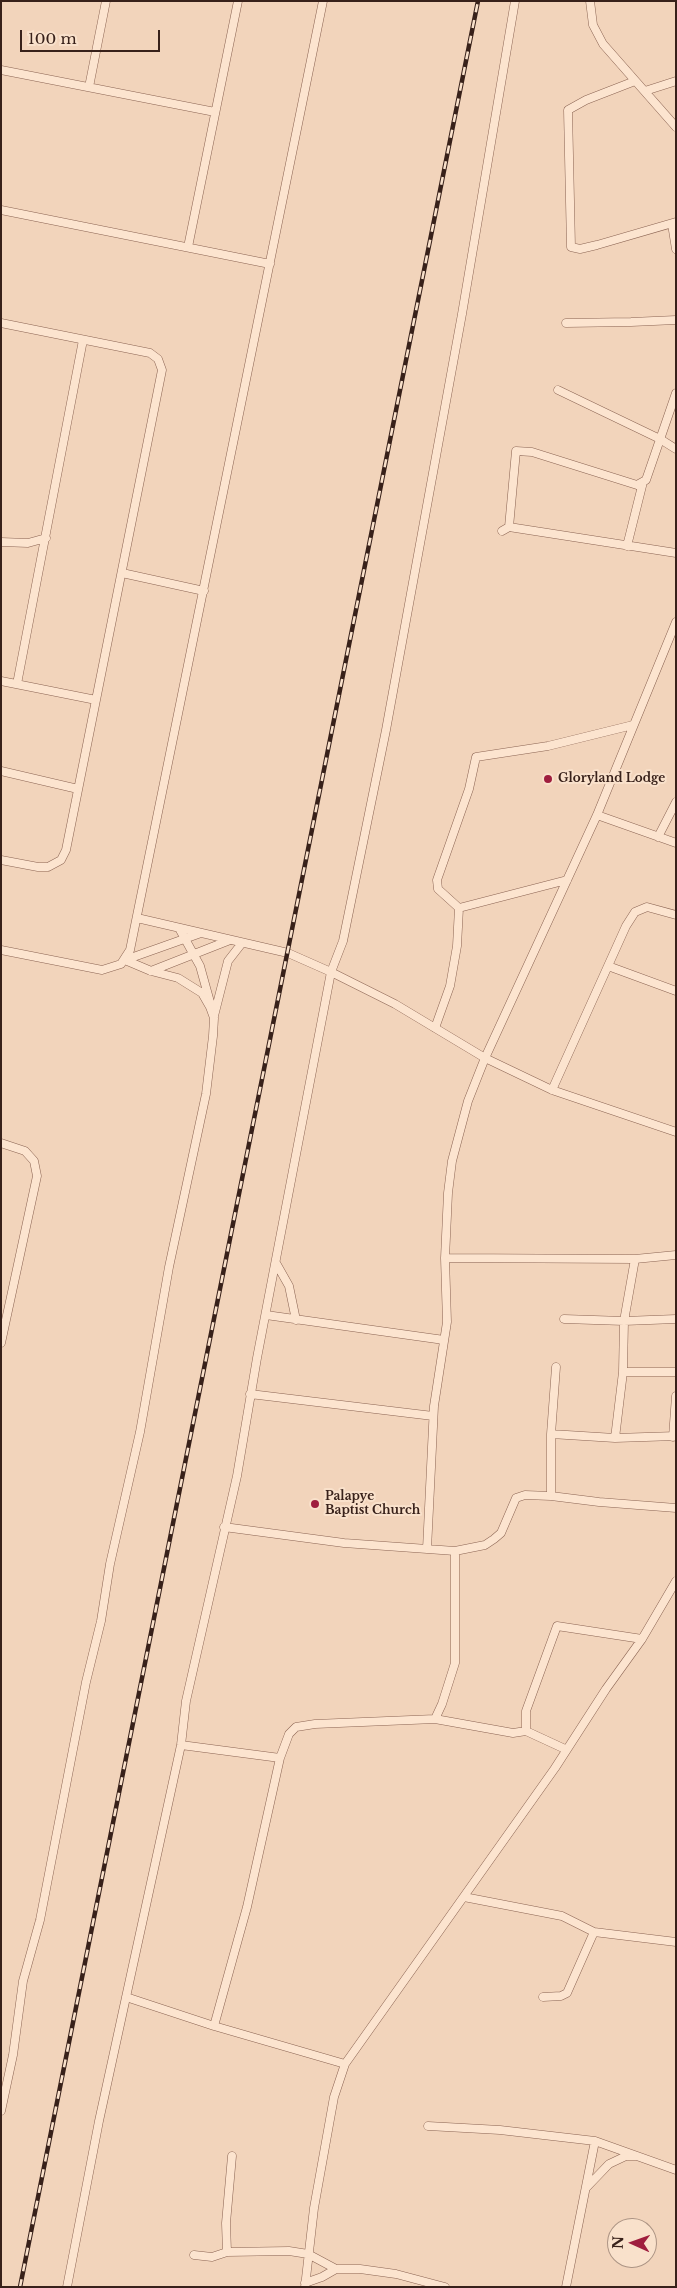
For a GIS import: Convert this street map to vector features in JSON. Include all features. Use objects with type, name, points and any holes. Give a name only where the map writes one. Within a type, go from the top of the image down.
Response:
[{"type":"street","points":[[89,87],[106,1]]},
{"type":"street","points":[[188,247],[238,1]]},
{"type":"street","points":[[125,960],[130,950],[137,918],[323,1]]},
{"type":"street","points":[[67,2287],[99,2121],[182,1745],[186,1701],[237,1476],[250,1394],[331,972],[343,941],[386,730],[455,351],[515,1]]},
{"type":"street","points":[[590,1],[593,25],[603,44],[676,127]]},
{"type":"street","points":[[1,70],[215,112]]},
{"type":"street","points":[[635,81],[586,100],[568,110],[571,247],[580,249],[674,223],[676,249]]},
{"type":"street","points":[[646,92],[676,81]]},
{"type":"street","points":[[1,210],[270,264]]},
{"type":"street","points":[[566,323],[676,320]]},
{"type":"street","points":[[1,323],[150,353],[158,359],[162,370],[66,850],[61,860],[48,867],[1,860]]},
{"type":"street","points":[[17,684],[83,340]]},
{"type":"street","points":[[558,390],[660,439],[676,449]]},
{"type":"street","points":[[676,393],[646,480],[636,485],[593,470],[518,449],[515,457],[506,529],[676,553]]},
{"type":"street","points":[[626,546],[643,482]]},
{"type":"street","points":[[1,542],[28,543],[46,538]]},
{"type":"street","points":[[122,573],[204,591]]},
{"type":"street","points":[[427,1549],[433,1416],[447,1322],[445,1258],[448,1193],[452,1161],[468,1101],[485,1058],[597,815],[676,622]]},
{"type":"street","points":[[1,681],[96,700]]},
{"type":"street","points":[[459,908],[438,889],[437,880],[468,789],[476,757],[548,746],[633,724]]},
{"type":"street","points":[[1,771],[78,789]]},
{"type":"street","points":[[658,837],[676,802]]},
{"type":"street","points":[[597,815],[676,843]]},
{"type":"street","points":[[459,908],[567,880]]},
{"type":"street","points":[[552,1090],[626,926],[635,912],[646,907],[676,915]]},
{"type":"street","points":[[434,1028],[450,986],[457,946],[459,908]]},
{"type":"street","points":[[137,918],[288,954],[331,972],[395,1004],[485,1058],[552,1090],[676,1132]]},
{"type":"street","points":[[179,928],[194,954],[206,986],[214,1018]]},
{"type":"street","points":[[1,950],[102,970],[112,968],[125,960],[202,933]]},
{"type":"street","points":[[151,971],[230,940]]},
{"type":"street","points":[[1,2110],[13,2055],[23,1981],[40,1920],[86,1682],[101,1621],[110,1564],[140,1432],[169,1267],[206,1094],[214,1018],[228,961],[242,942]]},
{"type":"street","points":[[125,960],[151,971],[178,978],[202,993],[210,1007]]},
{"type":"street","points":[[608,966],[676,991]]},
{"type":"street","points":[[1,1143],[25,1150],[34,1161],[37,1176],[1,1343]]},
{"type":"street","points":[[445,1258],[635,1258],[676,1255]]},
{"type":"street","points":[[615,1438],[623,1372],[624,1321],[635,1258]]},
{"type":"street","points":[[276,1263],[289,1286],[296,1320]]},
{"type":"street","points":[[266,1315],[444,1340]]},
{"type":"street","points":[[564,1319],[624,1321],[676,1319]]},
{"type":"street","points":[[551,1496],[551,1434],[556,1367]]},
{"type":"street","points":[[623,1372],[676,1372]]},
{"type":"street","points":[[250,1394],[433,1416]]},
{"type":"street","points":[[551,1434],[615,1438],[674,1437],[676,1396]]},
{"type":"street","points":[[224,1527],[297,1538],[455,1551],[485,1545],[500,1533],[516,1498],[525,1495],[676,1508]]},
{"type":"street","points":[[434,1719],[442,1704],[455,1663],[455,1551]]},
{"type":"street","points":[[305,2285],[308,2254],[334,2097],[345,2064],[555,1768],[565,1749],[642,1639],[676,1581]]},
{"type":"street","points":[[526,1731],[526,1711],[557,1626],[642,1639]]},
{"type":"street","points":[[214,2026],[247,1907],[280,1758],[289,1734],[296,1727],[434,1719],[513,1733],[526,1731],[565,1749]]},
{"type":"street","points":[[182,1745],[280,1758]]},
{"type":"street","points":[[464,1897],[562,1916],[594,1932],[676,1942]]},
{"type":"street","points":[[543,1997],[561,1996],[567,1993],[594,1932]]},
{"type":"street","points":[[126,1997],[214,2026],[345,2064]]},
{"type":"street","points":[[428,2126],[500,2130],[595,2142],[676,2170]]},
{"type":"street","points":[[566,2287],[595,2142]]},
{"type":"street","points":[[227,2252],[226,2223],[232,2156]]},
{"type":"street","points":[[586,2188],[609,2164],[626,2156],[640,2156]]},
{"type":"street","points":[[194,2255],[212,2257],[227,2252],[289,2251],[308,2254],[336,2269],[360,2269],[396,2274],[444,2287]]},
{"type":"street","points":[[305,2285],[336,2269]]},
{"type":"railway","points":[[20,2287],[478,1]]},
{"type":"place","name":"Gloryland Lodge","points":[[548,779]]},
{"type":"place","name":"Palapye Baptist Church","points":[[315,1504]]}]
